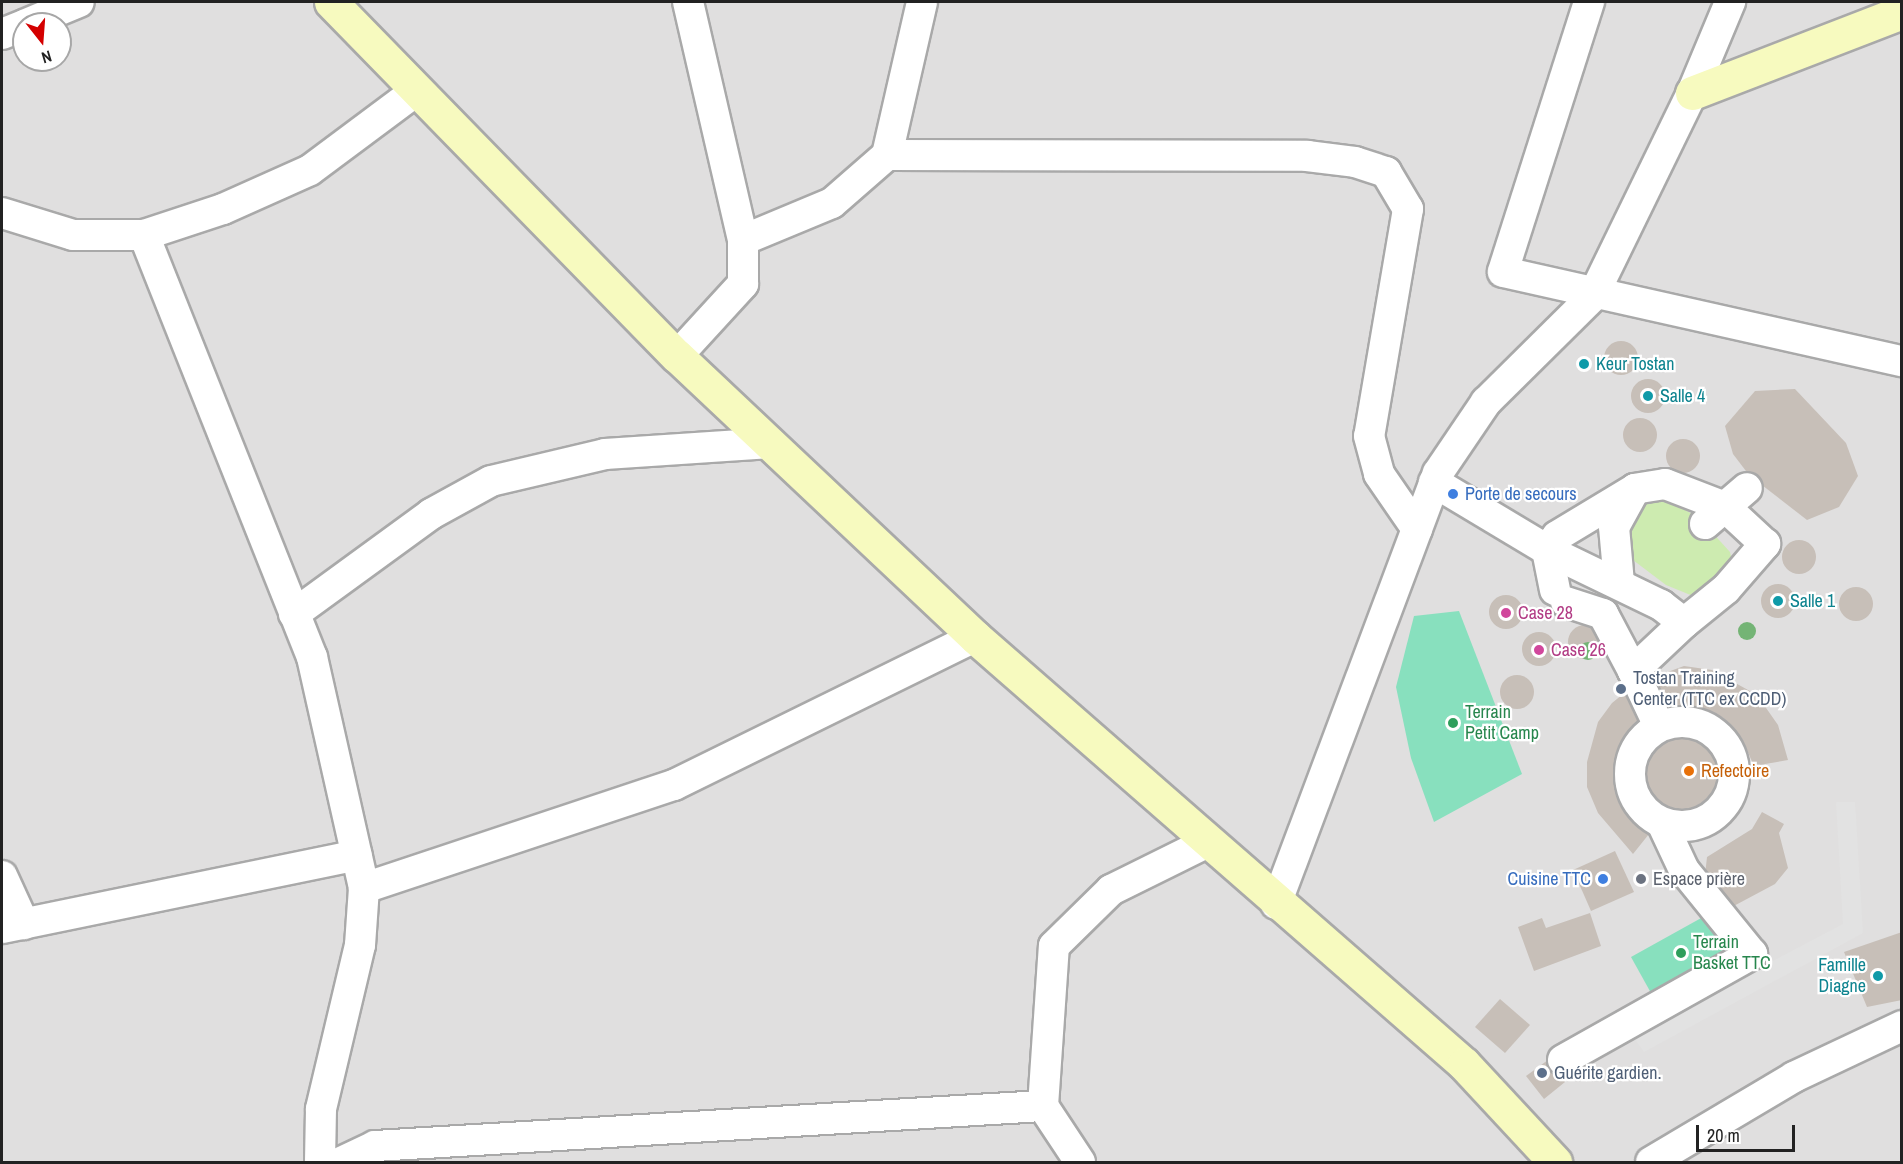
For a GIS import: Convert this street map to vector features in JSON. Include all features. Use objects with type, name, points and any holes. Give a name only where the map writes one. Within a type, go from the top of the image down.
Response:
[{"type":"main road","points":[[331,2],[677,356],[975,637],[1206,843],[1464,1064],[1555,1162]]},
{"type":"main road","points":[[1692,93],[1902,12]]},
{"type":"street","points":[[54,12],[79,2]]},
{"type":"street","points":[[677,356],[743,284],[743,240],[688,2]]},
{"type":"street","points":[[743,240],[832,203],[887,155],[922,2]]},
{"type":"street","points":[[1589,2],[1503,272],[1593,296],[1902,361]]},
{"type":"street","points":[[1276,904],[1434,482],[1486,402],[1593,296],[1692,93],[1730,2]]},
{"type":"street","points":[[2,213],[72,235],[144,235],[223,209],[310,170],[416,91]]},
{"type":"street","points":[[887,155],[1307,156],[1355,162],[1386,172],[1408,209],[1369,436],[1379,474],[1417,529]]},
{"type":"street","points":[[144,235],[312,657],[364,888],[360,945],[321,1109],[320,1162]]},
{"type":"street","points":[[294,614],[431,514],[491,482],[605,454],[771,443]]},
{"type":"street","points":[[1434,482],[1547,550],[1618,583],[1684,623]]},
{"type":"street","points":[[1547,550],[1557,536],[1635,489],[1665,484],[1725,507],[1765,544],[1726,589],[1684,623],[1633,671]]},
{"type":"street","points":[[1618,583],[1614,527],[1635,489]]},
{"type":"street","points":[[1547,550],[1561,594],[1603,614],[1659,726]]},
{"type":"street","points":[[1561,594],[1582,565]]},
{"type":"street","points":[[364,888],[674,785],[975,637]]},
{"type":"street","points":[[1563,1060],[1752,954],[1684,870],[1662,823],[1637,802],[1629,770],[1642,740],[1659,726],[1686,721],[1717,734],[1728,746],[1735,778],[1727,801],[1710,819],[1695,826],[1662,823]]},
{"type":"street","points":[[1080,1162],[1043,1106],[1054,946],[1111,890],[1206,843]]},
{"type":"street","points":[[2,876],[13,926],[357,855]]},
{"type":"street","points":[[1651,1162],[1794,1077],[1902,1026]]},
{"type":"street","points":[[341,1162],[375,1146],[1043,1106]]},
{"type":"shaded area","points":[[2,2],[1901,2],[1901,1162],[2,1162]]},
{"type":"shaded area","points":[[1836,802],[1855,802],[1863,933],[1644,1052],[1632,1035],[1843,924]]},
{"type":"green space","points":[[1664,498],[1699,518],[1730,552],[1732,561],[1703,593],[1693,596],[1666,585],[1625,554],[1624,529],[1646,500]]},
{"type":"green space","name":"Terrain Petit Camp","points":[[1459,611],[1522,774],[1434,822],[1411,758],[1396,687],[1414,616]]},
{"type":"green space","name":"Terrain Basket TTC","points":[[1712,912],[1732,949],[1651,993],[1631,957]]},
{"type":"building","points":[[1621,341],[1633,346],[1638,358],[1633,370],[1621,375],[1609,370],[1604,358],[1609,346]]},
{"type":"building","name":"Salle 4","points":[[1648,379],[1660,384],[1665,396],[1660,408],[1648,413],[1636,408],[1631,396],[1636,384]]},
{"type":"building","points":[[1795,389],[1846,443],[1858,476],[1839,507],[1807,520],[1749,475],[1733,454],[1725,426],[1755,391]]},
{"type":"building","name":"Salle 4","points":[[1640,418],[1652,423],[1657,435],[1652,447],[1640,452],[1628,447],[1623,435],[1628,423]]},
{"type":"building","points":[[1683,439],[1695,444],[1700,456],[1695,468],[1683,473],[1671,468],[1666,456],[1671,444]]},
{"type":"building","points":[[1799,540],[1811,545],[1816,557],[1811,569],[1799,574],[1787,569],[1782,557],[1787,545]]},
{"type":"building","name":"Salle 1","points":[[1778,584],[1790,589],[1795,601],[1790,613],[1778,618],[1766,613],[1761,601],[1766,589]]},
{"type":"building","points":[[1856,587],[1868,592],[1873,604],[1868,616],[1856,621],[1844,616],[1839,604],[1844,592]]},
{"type":"building","name":"Case 28","points":[[1506,595],[1518,600],[1523,612],[1518,624],[1506,629],[1494,624],[1489,612],[1494,600]]},
{"type":"building","points":[[1585,625],[1597,630],[1602,642],[1597,654],[1585,659],[1573,654],[1568,642],[1573,630]]},
{"type":"building","name":"Case 26","points":[[1539,632],[1551,637],[1556,649],[1551,661],[1539,666],[1527,661],[1522,649],[1527,637]]},
{"type":"building","points":[[1684,666],[1712,670],[1757,695],[1778,725],[1788,760],[1754,766],[1742,739],[1722,717],[1690,707],[1660,712],[1643,681]]},
{"type":"building","points":[[1517,675],[1529,680],[1534,692],[1529,704],[1517,709],[1505,704],[1500,692],[1505,680]]},
{"type":"building","points":[[1633,686],[1646,716],[1631,728],[1621,748],[1619,784],[1653,829],[1633,854],[1598,813],[1587,787],[1587,762],[1598,722],[1612,703]]},
{"type":"building","points":[[1683,727],[1708,735],[1720,747],[1728,772],[1720,797],[1708,809],[1683,817],[1658,809],[1646,797],[1638,772],[1646,747],[1658,735]]},
{"type":"building","points":[[1762,812],[1784,824],[1779,833],[1788,868],[1775,884],[1730,908],[1704,884],[1707,857],[1752,829]]},
{"type":"building","points":[[1615,851],[1634,892],[1591,911],[1573,870]]},
{"type":"building","points":[[1590,913],[1601,946],[1534,971],[1518,927],[1542,918],[1546,928]]},
{"type":"building","name":"Famille Diagne","points":[[1902,932],[1902,1000],[1867,1007],[1844,952]]},
{"type":"building","points":[[1500,999],[1530,1025],[1505,1053],[1475,1027]]},
{"type":"building","points":[[1548,1060],[1565,1082],[1544,1099],[1526,1076]]},
{"type":"place","name":"Keur Tostan","points":[[1584,364]]},
{"type":"place","name":"Salle 4","points":[[1648,396]]},
{"type":"place","name":"Porte de secours","points":[[1453,494]]},
{"type":"place","name":"Salle 1","points":[[1778,601]]},
{"type":"place","name":"Case 28","points":[[1506,613]]},
{"type":"place","name":"Case 26","points":[[1539,650]]},
{"type":"place","name":"Tostan Training Center (TTC ex CCDD)","points":[[1621,689]]},
{"type":"place","name":"Terrain Petit Camp","points":[[1453,723]]},
{"type":"place","name":"Refectoire","points":[[1689,771]]},
{"type":"place","name":"Cuisine TTC","points":[[1603,879]]},
{"type":"place","name":"Espace prière","points":[[1641,879]]},
{"type":"place","name":"Terrain Basket TTC","points":[[1681,953]]},
{"type":"place","name":"Famille Diagne","points":[[1878,976]]},
{"type":"place","name":"Guérite gardien.","points":[[1542,1073]]}]
